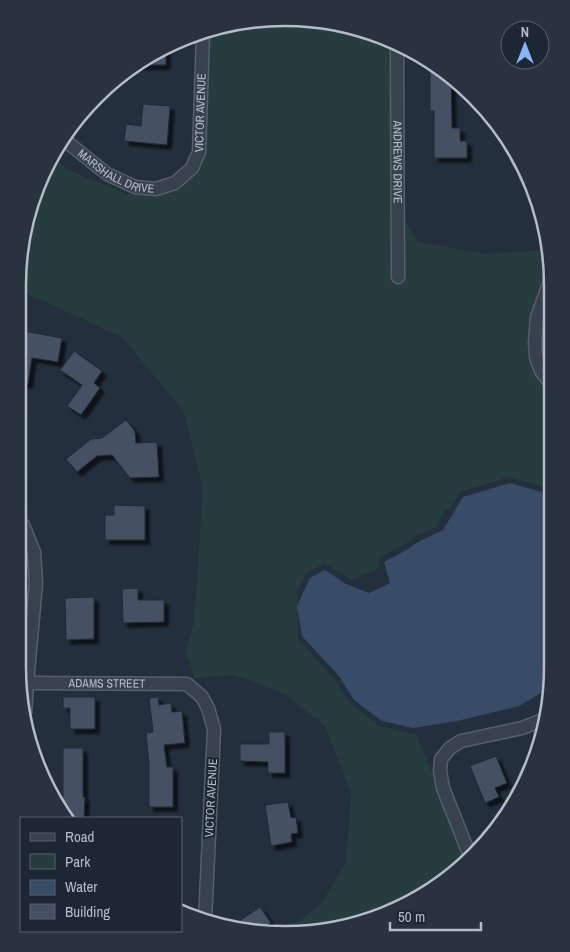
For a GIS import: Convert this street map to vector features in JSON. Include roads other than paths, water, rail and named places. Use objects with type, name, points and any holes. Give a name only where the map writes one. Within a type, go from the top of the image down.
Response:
[{"type":"street","name":"VICTOR AVENUE","points":[[175,183],[192,168],[199,152],[203,40]]},
{"type":"street","name":"ANDREWS DRIVE","points":[[396,52],[398,277]]},
{"type":"street","name":"MARSHALL DRIVE","points":[[69,143],[107,174],[135,188],[156,189],[175,183]]},
{"type":"street","points":[[544,298],[537,317],[535,343],[536,357],[544,374]]},
{"type":"street","points":[[26,532],[34,552],[36,582],[27,683]]},
{"type":"street","name":"ADAMS STREET","points":[[27,683],[186,684]]},
{"type":"street","name":"VICTOR AVENUE","points":[[186,684],[202,697],[208,708],[214,729],[205,913]]},
{"type":"street","points":[[468,850],[443,788],[440,771],[441,759],[450,748],[461,741],[522,728],[538,722]]},
{"type":"water","points":[[510,483],[544,493],[543,692],[519,706],[457,721],[413,728],[382,721],[354,700],[339,676],[302,636],[297,606],[310,578],[325,570],[346,584],[369,593],[390,583],[384,562],[443,530],[463,497]]}]
